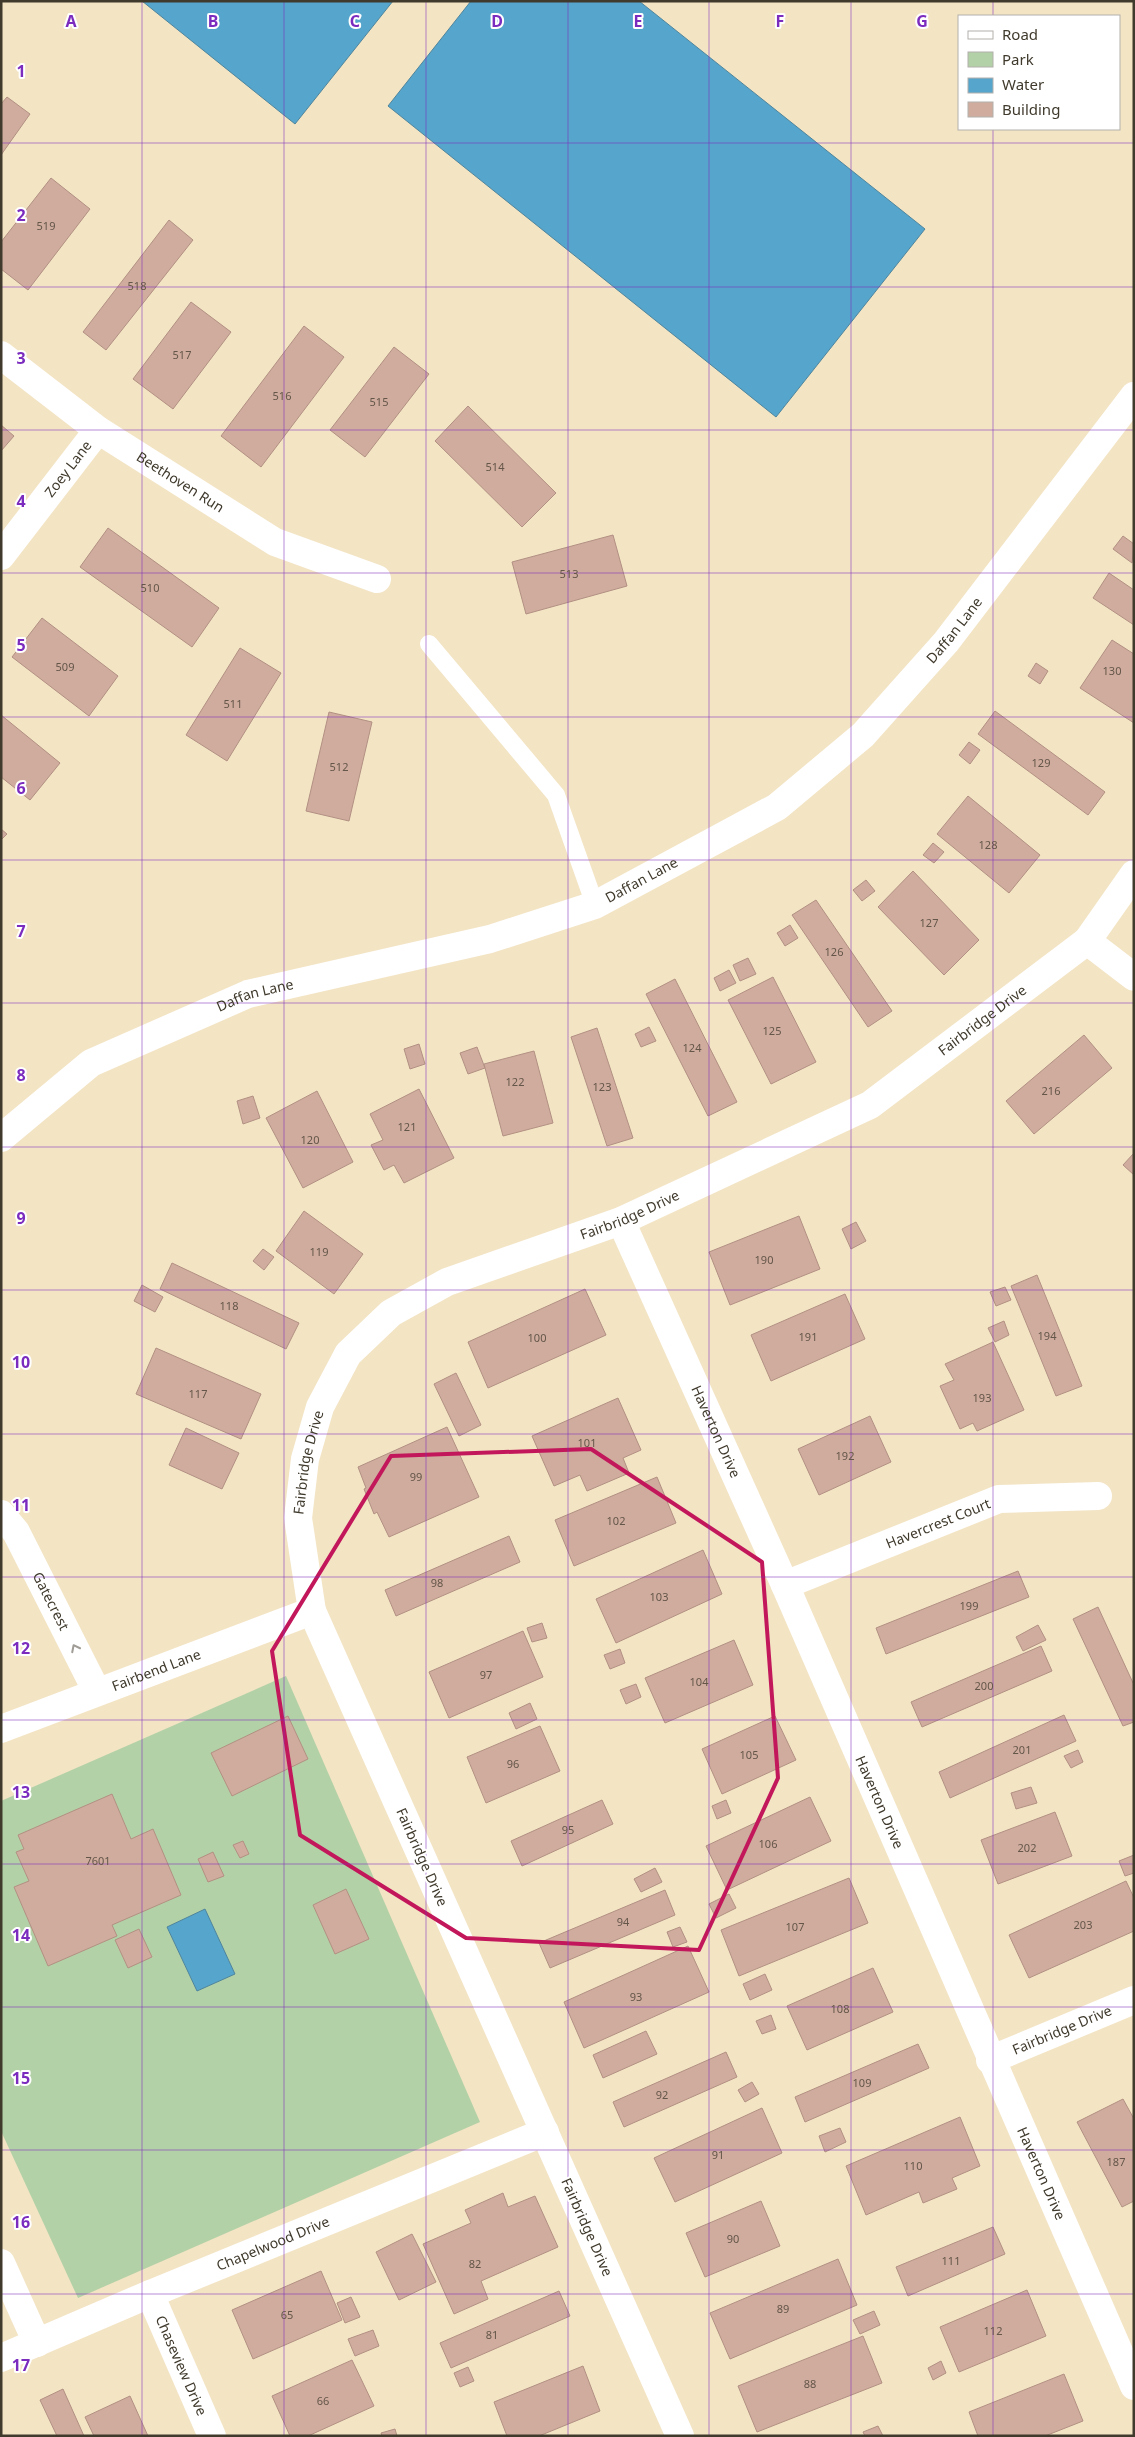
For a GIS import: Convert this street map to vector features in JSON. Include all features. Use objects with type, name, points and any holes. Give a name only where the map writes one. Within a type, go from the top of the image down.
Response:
[{"type":"street","name":"Beethoven Run","points":[[1,355],[98,430],[275,542],[377,579]]},
{"type":"street","name":"Daffan Lane","points":[[1,1138],[91,1063],[248,994],[490,939],[595,905],[777,807],[863,735],[946,642],[1134,396]]},
{"type":"street","name":"Zoey Lane","points":[[1,556],[98,430]]},
{"type":"street","name":"Fairbridge Drive","points":[[680,2436],[312,1611],[298,1518],[305,1459],[320,1406],[348,1354],[391,1314],[447,1282],[621,1221],[870,1105],[1087,941],[1134,874]]},
{"type":"street","points":[[1087,941],[1134,977]]},
{"type":"street","name":"Haverton Drive","points":[[621,1221],[785,1584],[990,2060],[1134,2386]]},
{"type":"street","name":"Havercrest Court","points":[[785,1584],[999,1499],[1098,1496]]},
{"type":"street","name":"Gatecrest","points":[[1,1514],[16,1532],[97,1692]]},
{"type":"street","name":"Fairbend Lane","points":[[2,1728],[312,1611]]},
{"type":"street","name":"Fairbridge Drive","points":[[990,2060],[1134,2000]]},
{"type":"street","name":"Chapelwood Drive","points":[[1,2358],[150,2294],[544,2132]]},
{"type":"street","points":[[1,2263],[37,2343]]},
{"type":"street","name":"Chaseview Drive","points":[[150,2294],[212,2436]]},
{"type":"lane","points":[[429,644],[556,795],[595,905]]},
{"type":"highlighted area","points":[[591,1449],[762,1562],[778,1778],[699,1950],[466,1938],[300,1835],[272,1651],[391,1456]]},
{"type":"green space","points":[[286,1676],[480,2122],[78,2298],[1,2131],[1,1801]]},
{"type":"water","points":[[142,1],[393,1],[295,124]]},
{"type":"water","points":[[471,1],[639,1],[925,229],[776,417],[388,106]]},
{"type":"water","points":[[205,1909],[235,1974],[197,1991],[167,1927]]},
{"type":"building","points":[[7,97],[30,114],[1,155],[1,104]]},
{"type":"building","points":[[51,178],[90,209],[28,290],[1,269],[1,242]]},
{"type":"building","points":[[169,220],[193,240],[106,350],[83,332]]},
{"type":"building","points":[[191,302],[231,332],[173,409],[133,379]]},
{"type":"building","points":[[304,326],[344,357],[261,467],[221,436]]},
{"type":"building","points":[[394,347],[429,374],[365,457],[330,430]]},
{"type":"building","points":[[468,406],[556,493],[522,527],[435,441]]},
{"type":"building","points":[[1,425],[14,436],[1,451]]},
{"type":"building","points":[[108,528],[219,608],[192,647],[80,567]]},
{"type":"building","points":[[613,535],[627,586],[526,614],[512,562]]},
{"type":"building","points":[[1123,536],[1134,544],[1132,563],[1113,549]]},
{"type":"building","points":[[1109,573],[1134,590],[1134,625],[1093,598]]},
{"type":"building","points":[[42,618],[118,676],[89,716],[12,657]]},
{"type":"building","points":[[1112,640],[1134,654],[1134,723],[1080,688]]},
{"type":"building","points":[[240,648],[281,673],[227,761],[186,735]]},
{"type":"building","points":[[1036,663],[1048,671],[1040,684],[1028,676]]},
{"type":"building","points":[[995,711],[1105,792],[1088,815],[978,734]]},
{"type":"building","points":[[329,712],[372,722],[349,821],[306,811]]},
{"type":"building","points":[[1,715],[60,763],[30,800],[1,777]]},
{"type":"building","points":[[969,742],[980,750],[970,764],[959,755]]},
{"type":"building","points":[[968,796],[1040,855],[1009,893],[937,834]]},
{"type":"building","points":[[1,829],[7,834],[1,840]]},
{"type":"building","points":[[933,843],[944,852],[934,863],[923,855]]},
{"type":"building","points":[[913,871],[979,940],[944,975],[878,907]]},
{"type":"building","points":[[866,880],[875,891],[862,901],[853,890]]},
{"type":"building","points":[[816,900],[892,1011],[868,1027],[792,915]]},
{"type":"building","points":[[790,925],[798,938],[785,946],[777,933]]},
{"type":"building","points":[[748,958],[756,974],[740,981],[733,965]]},
{"type":"building","points":[[729,970],[736,983],[720,991],[714,978]]},
{"type":"building","points":[[773,977],[816,1062],[771,1084],[728,1000]]},
{"type":"building","points":[[675,979],[737,1102],[708,1116],[646,994]]},
{"type":"building","points":[[649,1027],[656,1041],[641,1047],[635,1034]]},
{"type":"building","points":[[597,1028],[633,1138],[607,1146],[571,1037]]},
{"type":"building","points":[[1084,1035],[1112,1068],[1034,1134],[1006,1101]]},
{"type":"building","points":[[419,1044],[425,1064],[410,1069],[404,1049]]},
{"type":"building","points":[[477,1047],[485,1068],[468,1074],[460,1053]]},
{"type":"building","points":[[534,1051],[553,1123],[503,1136],[484,1064]]},
{"type":"building","points":[[419,1089],[454,1158],[404,1183],[394,1165],[384,1170],[371,1145],[383,1140],[370,1114]]},
{"type":"building","points":[[317,1091],[353,1162],[303,1188],[266,1118]]},
{"type":"building","points":[[253,1096],[260,1118],[243,1124],[237,1101]]},
{"type":"building","points":[[1134,1153],[1134,1175],[1123,1165]]},
{"type":"building","points":[[304,1211],[363,1254],[334,1294],[276,1251]]},
{"type":"building","points":[[799,1216],[820,1269],[730,1305],[709,1252]]},
{"type":"building","points":[[856,1222],[866,1241],[851,1249],[842,1229]]},
{"type":"building","points":[[263,1249],[274,1257],[264,1270],[253,1261]]},
{"type":"building","points":[[172,1263],[299,1323],[286,1349],[160,1289]]},
{"type":"building","points":[[1037,1275],[1082,1386],[1056,1396],[1011,1286]]},
{"type":"building","points":[[142,1285],[163,1297],[155,1312],[134,1301]]},
{"type":"building","points":[[1005,1287],[1011,1300],[996,1306],[990,1292]]},
{"type":"building","points":[[585,1289],[606,1335],[488,1388],[468,1342]]},
{"type":"building","points":[[845,1294],[865,1339],[771,1381],[751,1335]]},
{"type":"building","points":[[1004,1321],[1009,1335],[995,1342],[988,1328]]},
{"type":"building","points":[[993,1342],[1024,1410],[977,1431],[973,1423],[960,1429],[940,1386],[954,1380],[945,1364]]},
{"type":"building","points":[[156,1348],[261,1394],[241,1439],[136,1394]]},
{"type":"building","points":[[456,1373],[481,1425],[459,1436],[434,1384]]},
{"type":"building","points":[[618,1398],[641,1450],[623,1458],[629,1473],[587,1491],[580,1475],[554,1486],[532,1436]]},
{"type":"building","points":[[870,1416],[891,1462],[819,1495],[798,1449]]},
{"type":"building","points":[[447,1427],[479,1497],[389,1537],[377,1512],[374,1514],[358,1467]]},
{"type":"building","points":[[186,1428],[239,1453],[222,1489],[169,1465]]},
{"type":"building","points":[[657,1477],[676,1523],[574,1566],[555,1520]]},
{"type":"building","points":[[509,1536],[520,1562],[396,1616],[385,1590]]},
{"type":"building","points":[[703,1550],[722,1594],[616,1643],[596,1599]]},
{"type":"building","points":[[1018,1571],[1029,1597],[886,1654],[876,1628]]},
{"type":"building","points":[[1098,1607],[1134,1685],[1134,1722],[1123,1726],[1073,1619]]},
{"type":"building","points":[[542,1623],[547,1638],[532,1642],[527,1628]]},
{"type":"building","points":[[1038,1625],[1046,1640],[1023,1651],[1016,1637]]},
{"type":"building","points":[[523,1631],[543,1677],[449,1718],[429,1672]]},
{"type":"building","points":[[734,1640],[753,1685],[665,1723],[645,1678]]},
{"type":"building","points":[[1041,1646],[1052,1671],[922,1727],[911,1702]]},
{"type":"building","points":[[620,1649],[625,1663],[610,1669],[604,1655]]},
{"type":"building","points":[[636,1684],[641,1697],[626,1704],[620,1690]]},
{"type":"building","points":[[530,1703],[537,1719],[516,1729],[509,1713]]},
{"type":"building","points":[[1064,1715],[1076,1741],[950,1798],[939,1772]]},
{"type":"building","points":[[288,1716],[308,1759],[232,1796],[211,1753]]},
{"type":"building","points":[[775,1716],[796,1760],[722,1794],[702,1749]]},
{"type":"building","points":[[540,1726],[560,1771],[486,1803],[467,1757]]},
{"type":"building","points":[[1078,1750],[1083,1762],[1071,1768],[1064,1756]]},
{"type":"building","points":[[1031,1787],[1037,1803],[1016,1809],[1011,1793]]},
{"type":"building","points":[[112,1794],[131,1839],[153,1829],[181,1895],[112,1925],[117,1936],[48,1966],[14,1887],[29,1881],[16,1852],[24,1849],[18,1835]]},
{"type":"building","points":[[810,1797],[831,1841],[727,1890],[706,1846]]},
{"type":"building","points":[[602,1800],[613,1824],[522,1866],[511,1841]]},
{"type":"building","points":[[726,1800],[731,1813],[717,1819],[712,1806]]},
{"type":"building","points":[[1055,1812],[1072,1856],[998,1884],[981,1840]]},
{"type":"building","points":[[243,1841],[249,1854],[240,1858],[233,1845]]},
{"type":"building","points":[[213,1852],[224,1876],[208,1882],[198,1859]]},
{"type":"building","points":[[1134,1855],[1134,1873],[1125,1876],[1119,1861]]},
{"type":"building","points":[[655,1868],[662,1882],[641,1892],[634,1879]]},
{"type":"building","points":[[849,1878],[868,1923],[739,1976],[721,1930]]},
{"type":"building","points":[[1126,1881],[1134,1898],[1134,1931],[1029,1978],[1009,1935]]},
{"type":"building","points":[[346,1889],[369,1939],[335,1954],[313,1905]]},
{"type":"building","points":[[665,1890],[675,1915],[550,1968],[539,1943]]},
{"type":"building","points":[[729,1894],[736,1908],[716,1918],[709,1904]]},
{"type":"building","points":[[680,1927],[687,1942],[673,1947],[667,1932]]},
{"type":"building","points":[[139,1929],[152,1957],[128,1968],[115,1940]]},
{"type":"building","points":[[688,1946],[709,1992],[584,2048],[564,2002]]},
{"type":"building","points":[[873,1968],[893,2012],[807,2050],[787,2006]]},
{"type":"building","points":[[765,1974],[772,1990],[750,2000],[743,1984]]},
{"type":"building","points":[[771,2015],[776,2029],[762,2034],[756,2021]]},
{"type":"building","points":[[646,2031],[657,2054],[603,2078],[593,2055]]},
{"type":"building","points":[[918,2044],[929,2068],[805,2122],[795,2097]]},
{"type":"building","points":[[726,2052],[737,2077],[624,2127],[613,2102]]},
{"type":"building","points":[[752,2082],[759,2094],[745,2102],[738,2090]]},
{"type":"building","points":[[1123,2099],[1134,2119],[1134,2201],[1122,2207],[1077,2122]]},
{"type":"building","points":[[762,2108],[782,2153],[675,2202],[654,2158]]},
{"type":"building","points":[[960,2117],[980,2166],[952,2178],[957,2189],[923,2203],[919,2192],[866,2215],[846,2166]]},
{"type":"building","points":[[840,2128],[846,2142],[825,2152],[819,2136]]},
{"type":"building","points":[[503,2193],[508,2207],[535,2196],[558,2247],[481,2281],[488,2299],[454,2314],[423,2244],[471,2223],[465,2210]]},
{"type":"building","points":[[761,2201],[780,2246],[705,2277],[686,2233]]},
{"type":"building","points":[[993,2227],[1005,2254],[908,2296],[896,2267]]},
{"type":"building","points":[[412,2234],[436,2282],[399,2300],[376,2252]]},
{"type":"building","points":[[838,2259],[857,2305],[730,2359],[710,2313]]},
{"type":"building","points":[[321,2271],[342,2320],[253,2359],[232,2310]]},
{"type":"building","points":[[1027,2290],[1046,2336],[959,2372],[940,2327]]},
{"type":"building","points":[[559,2291],[570,2316],[451,2368],[440,2343]]},
{"type":"building","points":[[351,2297],[360,2317],[345,2323],[337,2303]]},
{"type":"building","points":[[874,2311],[880,2325],[860,2334],[853,2320]]},
{"type":"building","points":[[373,2330],[379,2346],[355,2356],[348,2339]]},
{"type":"building","points":[[863,2336],[882,2383],[757,2432],[738,2386]]},
{"type":"building","points":[[352,2360],[374,2406],[308,2436],[290,2436],[272,2396]]},
{"type":"building","points":[[941,2361],[946,2373],[933,2380],[928,2368]]},
{"type":"building","points":[[583,2366],[600,2411],[539,2436],[507,2436],[494,2402]]},
{"type":"building","points":[[468,2367],[474,2381],[460,2387],[454,2373]]},
{"type":"building","points":[[1064,2374],[1083,2421],[1045,2436],[978,2436],[969,2412]]},
{"type":"building","points":[[63,2389],[84,2436],[57,2436],[40,2400]]},
{"type":"building","points":[[130,2396],[148,2436],[94,2436],[85,2417]]},
{"type":"building","points":[[878,2426],[883,2436],[865,2436],[863,2432]]},
{"type":"building","points":[[395,2429],[397,2436],[382,2436],[381,2433]]}]
